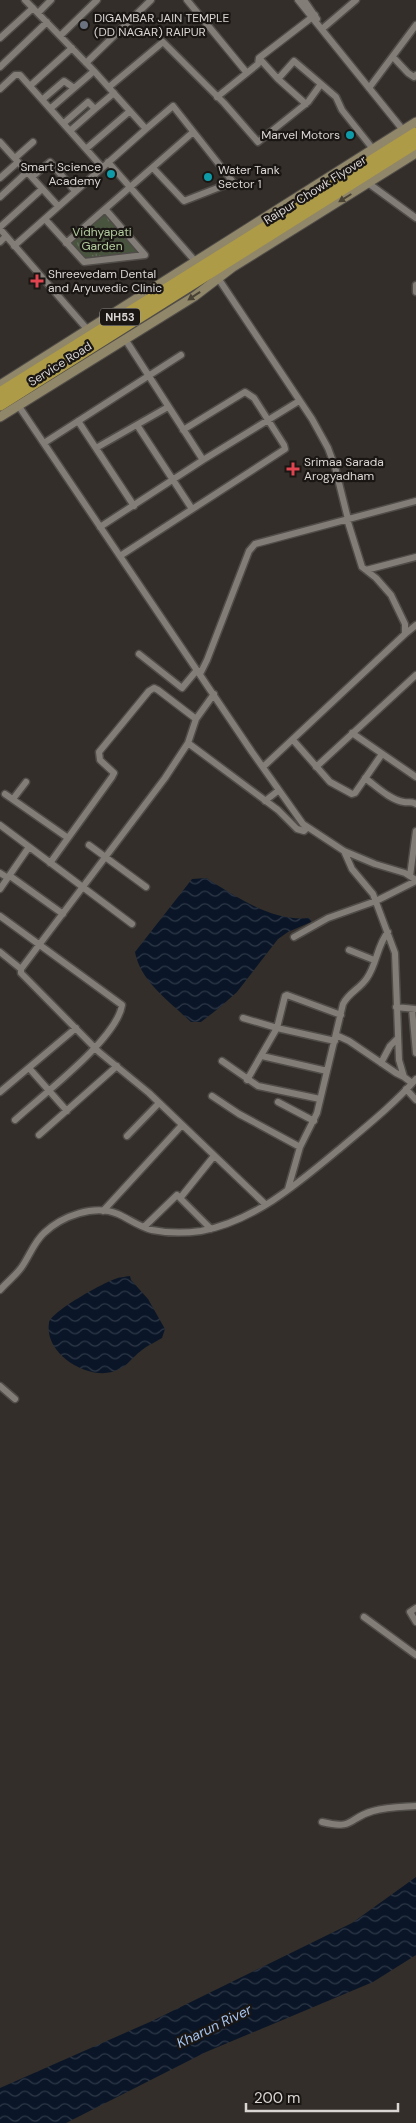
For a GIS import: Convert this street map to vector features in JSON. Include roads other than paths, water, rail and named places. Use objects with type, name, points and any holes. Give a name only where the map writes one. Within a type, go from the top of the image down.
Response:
[{"type":"highway","name":"Raipur Chowk Flyover","points":[[231,263],[299,211],[416,133]]},
{"type":"highway","name":"Raipur Chowk Flyover","points":[[238,238],[299,211],[416,143]]},
{"type":"highway","name":"NH53","points":[[0,393],[238,238]]},
{"type":"highway","name":"NH53","points":[[0,405],[231,263]]},
{"type":"street","points":[[25,0],[94,71],[146,129]]},
{"type":"street","points":[[0,38],[51,0]]},
{"type":"street","points":[[86,63],[151,0]]},
{"type":"street","points":[[187,0],[247,73]]},
{"type":"street","points":[[298,0],[403,130]]},
{"type":"street","points":[[304,0],[313,17]]},
{"type":"street","points":[[322,29],[356,0]]},
{"type":"street","points":[[60,36],[93,1]]},
{"type":"street","points":[[258,58],[313,17]]},
{"type":"street","points":[[0,67],[47,22]]},
{"type":"street","points":[[370,88],[415,28]]},
{"type":"street","points":[[109,87],[163,42],[258,142],[306,104],[321,84]]},
{"type":"street","points":[[30,85],[72,48]]},
{"type":"street","points":[[393,56],[408,74],[414,77],[416,75]]},
{"type":"street","points":[[217,97],[258,64],[258,58]]},
{"type":"street","points":[[258,58],[306,104]]},
{"type":"street","points":[[278,79],[294,61],[336,97],[342,110],[372,149]]},
{"type":"street","points":[[51,108],[94,71]]},
{"type":"street","points":[[0,89],[17,74],[43,99],[102,168]]},
{"type":"street","points":[[43,99],[64,80],[74,88]]},
{"type":"street","points":[[71,130],[114,93]]},
{"type":"street","points":[[64,123],[88,102],[96,109]]},
{"type":"street","points":[[14,246],[173,106],[233,182],[184,201],[153,168]]},
{"type":"street","points":[[86,148],[130,111]]},
{"type":"street","points":[[0,385],[195,261],[238,238],[416,122]]},
{"type":"street","points":[[66,243],[131,188],[192,132]]},
{"type":"street","points":[[0,178],[33,142]]},
{"type":"street","points":[[2,147],[17,160],[58,206]]},
{"type":"street","name":"Service Road","points":[[0,417],[194,296],[218,278],[231,263],[416,154]]},
{"type":"street","points":[[0,197],[50,162],[75,191]]},
{"type":"street","points":[[108,162],[195,261]]},
{"type":"street","points":[[368,183],[416,218]]},
{"type":"street","points":[[42,189],[0,228],[87,329]]},
{"type":"street","points":[[45,219],[84,262],[145,255],[106,210]]},
{"type":"street","points":[[0,242],[6,236]]},
{"type":"street","points":[[218,278],[328,448],[335,467],[362,567],[391,595],[405,624],[405,634]]},
{"type":"street","points":[[416,285],[416,292]]},
{"type":"street","points":[[124,339],[203,460]]},
{"type":"street","points":[[44,443],[181,355]]},
{"type":"street","points":[[120,556],[285,449],[254,398],[245,392],[183,430]]},
{"type":"street","points":[[100,527],[203,460],[299,401]]},
{"type":"street","points":[[18,405],[198,672],[307,828],[344,851],[410,876],[416,881],[376,901],[328,918],[294,937]]},
{"type":"street","points":[[96,448],[168,407]]},
{"type":"street","points":[[78,421],[134,506]]},
{"type":"street","points":[[137,425],[192,509]]},
{"type":"street","points":[[139,654],[182,688],[207,660],[250,552],[255,544],[416,502]]},
{"type":"street","points":[[366,570],[416,557]]},
{"type":"street","points":[[263,767],[416,625]]},
{"type":"street","points":[[316,767],[416,675]]},
{"type":"street","points":[[50,863],[114,773],[100,760],[98,756],[100,752],[149,691],[154,688],[158,690],[196,719]]},
{"type":"street","points":[[21,969],[165,778],[188,744],[196,719],[214,694]]},
{"type":"street","points":[[352,733],[416,777]]},
{"type":"street","points":[[293,740],[330,782],[349,794],[355,793],[382,754]]},
{"type":"street","points":[[188,744],[265,800],[301,832],[307,828]]},
{"type":"street","points":[[365,778],[391,797],[405,803],[412,801],[416,804]]},
{"type":"street","points":[[13,800],[26,782]]},
{"type":"street","points":[[265,800],[279,790]]},
{"type":"street","points":[[5,794],[68,838]]},
{"type":"street","points":[[0,826],[132,924]]},
{"type":"street","points":[[410,876],[416,832]]},
{"type":"street","points":[[89,845],[146,887]]},
{"type":"street","points":[[0,889],[29,847]]},
{"type":"street","points":[[344,851],[352,869],[369,887],[395,953],[400,1066],[404,1077]]},
{"type":"street","points":[[0,872],[63,914]]},
{"type":"street","points":[[0,916],[122,1004],[120,1014],[96,1048],[15,1120]]},
{"type":"street","points":[[288,1189],[300,1147],[314,1121],[346,998],[368,977],[382,940],[388,932]]},
{"type":"street","points":[[349,950],[374,960]]},
{"type":"street","points":[[0,952],[21,969],[22,976],[96,1048],[159,1103],[265,1204]]},
{"type":"street","points":[[247,1080],[277,1028],[283,999],[287,995],[341,1016]]},
{"type":"street","points":[[396,1007],[414,1009],[416,1054]]},
{"type":"street","points":[[0,1290],[21,1268],[44,1233],[66,1218],[81,1212],[103,1211],[115,1213],[144,1227],[172,1232],[211,1229],[245,1216],[301,1181],[388,1108],[414,1081],[381,1063],[349,1041],[277,1028],[243,1018]]},
{"type":"street","points":[[0,1092],[76,1028]]},
{"type":"street","points":[[381,1063],[390,1046],[398,1038]]},
{"type":"street","points":[[262,1056],[327,1072]]},
{"type":"street","points":[[222,1061],[247,1080],[266,1088],[320,1099]]},
{"type":"street","points":[[40,1135],[117,1066]]},
{"type":"street","points":[[29,1068],[67,1111]]},
{"type":"street","points":[[406,1090],[416,1100]]},
{"type":"street","points":[[212,1096],[239,1114],[300,1147]]},
{"type":"street","points":[[278,1102],[314,1121]]},
{"type":"street","points":[[127,1136],[159,1103]]},
{"type":"street","points":[[103,1211],[182,1125]]},
{"type":"street","points":[[181,1197],[214,1156]]},
{"type":"street","points":[[144,1227],[177,1195],[211,1229]]},
{"type":"street","points":[[0,1386],[15,1399]]},
{"type":"street","points":[[416,1608],[410,1612],[416,1622]]},
{"type":"street","points":[[364,1617],[416,1655]]},
{"type":"street","points":[[322,1822],[339,1826],[348,1825],[372,1811],[416,1806]]},
{"type":"water","points":[[206,878],[255,907],[282,916],[310,918],[311,922],[288,932],[278,939],[237,992],[201,1022],[191,1022],[149,982],[138,963],[135,952],[192,879]]},
{"type":"water","points":[[130,1276],[131,1280],[148,1299],[165,1329],[162,1338],[144,1348],[122,1368],[112,1372],[90,1372],[68,1361],[60,1354],[49,1334],[49,1323],[52,1318],[67,1305],[100,1286],[117,1278]]},
{"type":"water","name":"Kharun River","points":[[416,1877],[416,1955],[373,1982],[206,2052],[66,2123],[0,2123],[0,2088],[152,2021],[352,1923]]},
{"type":"place","name":"DIGAMBAR JAIN TEMPLE (DD NAGAR) RAIPUR","points":[[84,25]]},
{"type":"place","name":"Marvel Motors","points":[[350,135]]},
{"type":"place","name":"Smart Science Academy","points":[[111,174]]},
{"type":"place","name":"Water Tank Sector 1","points":[[208,177]]},
{"type":"place","name":"Shreevedam Dental and Aryuvedic Clinic","points":[[37,281]]},
{"type":"place","name":"Srimaa Sarada Arogyadham","points":[[293,469]]},
{"type":"park label","name":"Vidhyapati Garden","points":[[102,239]]}]
